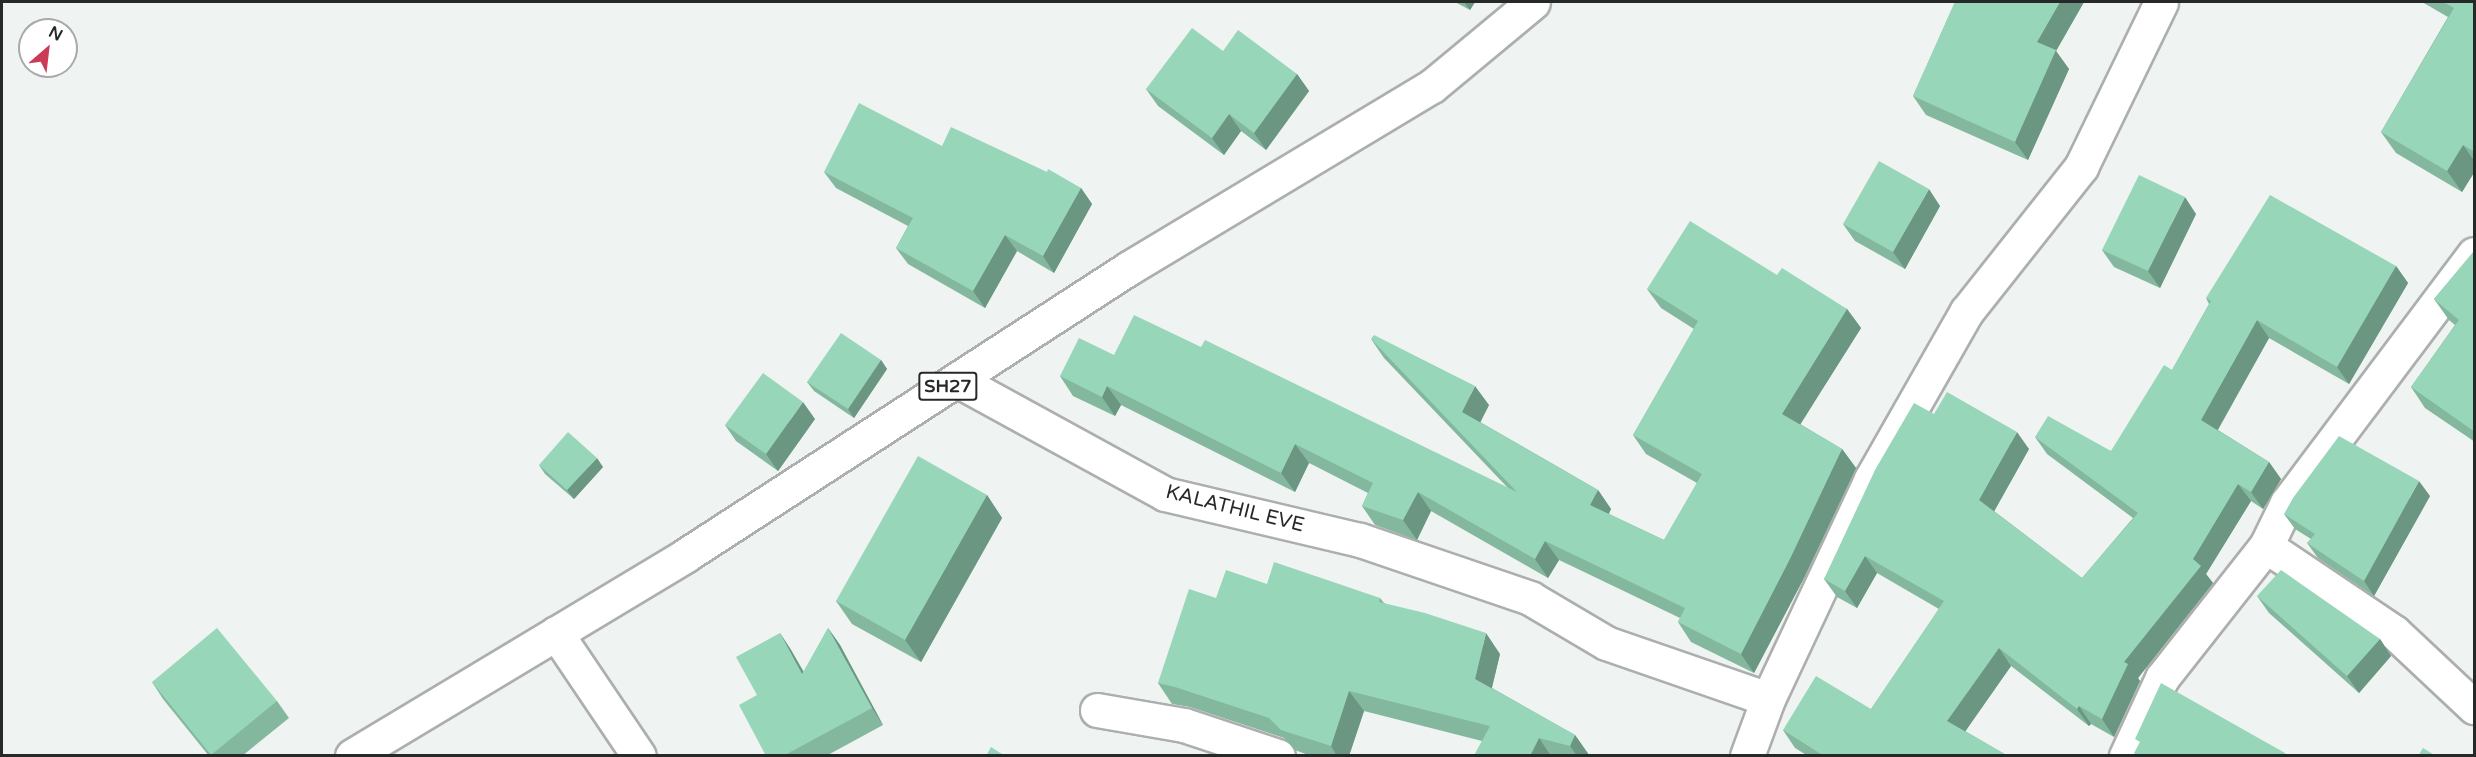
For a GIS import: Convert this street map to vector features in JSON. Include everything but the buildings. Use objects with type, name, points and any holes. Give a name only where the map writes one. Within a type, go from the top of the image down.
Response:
[{"type":"street","name":"SH27","points":[[352,756],[686,555],[1129,268],[1431,86],[1533,2]]},
{"type":"street","points":[[1747,756],[1768,699],[1871,479],[1967,311],[2082,168],[2161,2]]},
{"type":"street","points":[[2126,756],[2162,678],[2266,546],[2287,503],[2475,254]]},
{"type":"street","name":"KALATHIL EVE","points":[[957,380],[1166,494],[1360,540],[1530,598],[1606,643],[1768,699]]},
{"type":"street","points":[[2266,546],[2394,632],[2475,707]]},
{"type":"street","points":[[556,633],[639,756]]},
{"type":"street","points":[[1097,710],[1184,725],[1278,756]]}]
